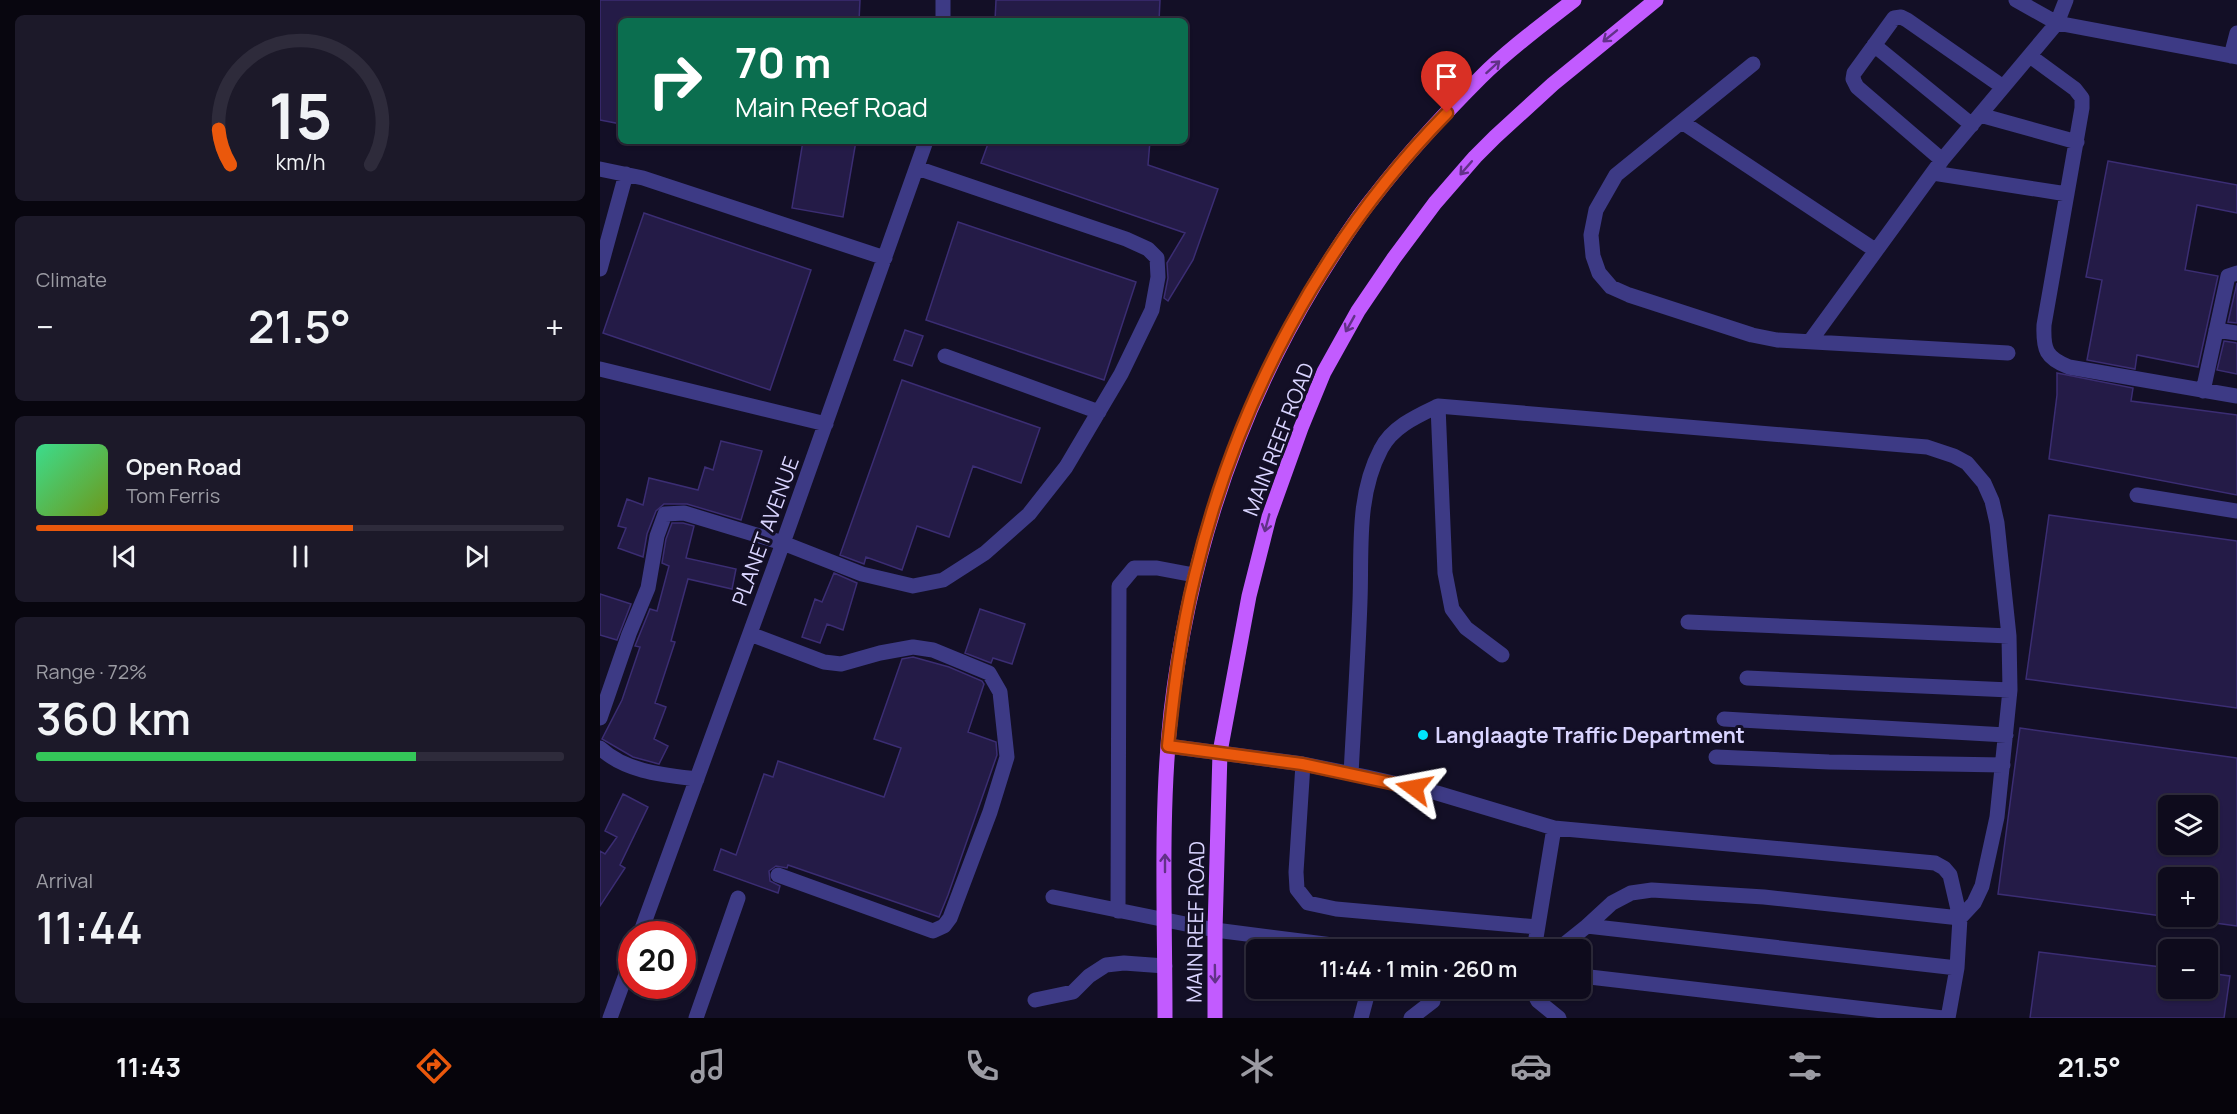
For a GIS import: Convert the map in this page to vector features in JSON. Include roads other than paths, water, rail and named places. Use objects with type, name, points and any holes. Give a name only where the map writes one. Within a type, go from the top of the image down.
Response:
[{"type":"main road","name":"MAIN REEF ROAD","points":[[1165,1018],[1165,810],[1168,746],[1179,656],[1194,575],[1216,497],[1233,450],[1292,323],[1336,251],[1371,200],[1432,128],[1482,76],[1574,0]]},
{"type":"main road","name":"MAIN REEF ROAD","points":[[1215,1018],[1220,752],[1249,596],[1269,517],[1324,372],[1358,311],[1436,203],[1495,137],[1580,61],[1656,0]]},
{"type":"street","points":[[943,0],[943,18]]},
{"type":"street","points":[[2016,0],[2057,23],[2234,56],[2237,33]]},
{"type":"street","points":[[1811,340],[1937,166],[2057,23],[2066,0]]},
{"type":"street","points":[[2003,87],[1901,17],[1894,18],[1854,73],[1853,79],[1857,87],[1937,166],[2067,194]]},
{"type":"street","points":[[1874,45],[1976,120],[2077,142]]},
{"type":"street","points":[[2030,56],[2075,89],[2082,98],[2077,142],[2044,326],[2043,343],[2050,357],[2069,367],[2237,396]]},
{"type":"street","points":[[1753,64],[1616,176],[1596,210],[1591,235],[1593,256],[1599,273],[1611,287],[1629,296],[1752,335],[1777,339],[2008,353]]},
{"type":"street","points":[[1682,122],[1875,250]]},
{"type":"street","name":"PLANET AVENUE","points":[[645,921],[925,144]]},
{"type":"street","points":[[600,718],[629,634],[648,588],[657,536],[665,514],[684,513],[783,543],[862,574],[914,586],[943,580],[985,553],[1029,514],[1066,467],[1121,374],[1152,310],[1158,277],[1157,258],[1148,249],[1126,239],[917,168]]},
{"type":"street","points":[[600,169],[643,178],[885,258]]},
{"type":"street","points":[[600,269],[626,174]]},
{"type":"street","points":[[2203,390],[2228,276],[2237,273]]},
{"type":"street","points":[[2216,330],[2237,333]]},
{"type":"street","points":[[945,356],[1099,412]]},
{"type":"street","points":[[600,369],[826,423]]},
{"type":"street","points":[[1438,406],[1445,573],[1452,609],[1466,628],[1502,655]]},
{"type":"street","points":[[1351,774],[1360,598],[1359,556],[1367,482],[1382,447],[1406,422],[1438,406],[1928,447],[1967,463],[1984,483],[1992,501],[1997,523],[2009,636],[2010,690],[1997,817],[1982,885],[1974,903],[1960,918]]},
{"type":"street","points":[[2137,495],[2237,511]]},
{"type":"street","points":[[1118,911],[1119,586],[1134,568],[1157,568],[1194,575]]},
{"type":"street","points":[[1688,622],[2009,636]]},
{"type":"street","points":[[750,634],[824,662],[842,664],[879,653],[913,647],[933,650],[989,673],[1000,692],[1007,757],[990,812],[950,918],[944,927],[933,931],[778,875]]},
{"type":"street","points":[[1747,678],[2010,690]]},
{"type":"street","points":[[1724,719],[2006,735]]},
{"type":"street","points":[[1168,746],[1302,764],[1351,774],[1437,793],[1554,828],[1935,863],[1950,875],[1960,918],[1957,968],[1948,1018]]},
{"type":"street","points":[[600,748],[607,754],[648,773],[697,779]]},
{"type":"street","points":[[1716,757],[1829,762],[2003,765]]},
{"type":"street","points":[[1302,764],[1296,880],[1297,889],[1308,903],[1336,909],[1537,927]]},
{"type":"street","points":[[1535,939],[1554,828]]},
{"type":"street","points":[[1571,939],[1612,903],[1632,893],[1652,890],[1764,897],[1960,918]]},
{"type":"street","points":[[1053,897],[1165,921],[1286,939]]},
{"type":"street","points":[[696,1018],[738,898]]},
{"type":"street","points":[[1587,926],[1957,968]]},
{"type":"street","points":[[1035,1000],[1073,992],[1089,976],[1106,965],[1124,963],[1165,966]]},
{"type":"street","points":[[1591,977],[1943,1018]]},
{"type":"street","points":[[610,1018],[618,996]]},
{"type":"street","points":[[1361,1018],[1366,999]]},
{"type":"street","points":[[1537,999],[1559,1018]]},
{"type":"street","points":[[1411,1018],[1433,1001]]},
{"type":"place","name":"Langlaagte Traffic Department","points":[[1423,735]]}]
